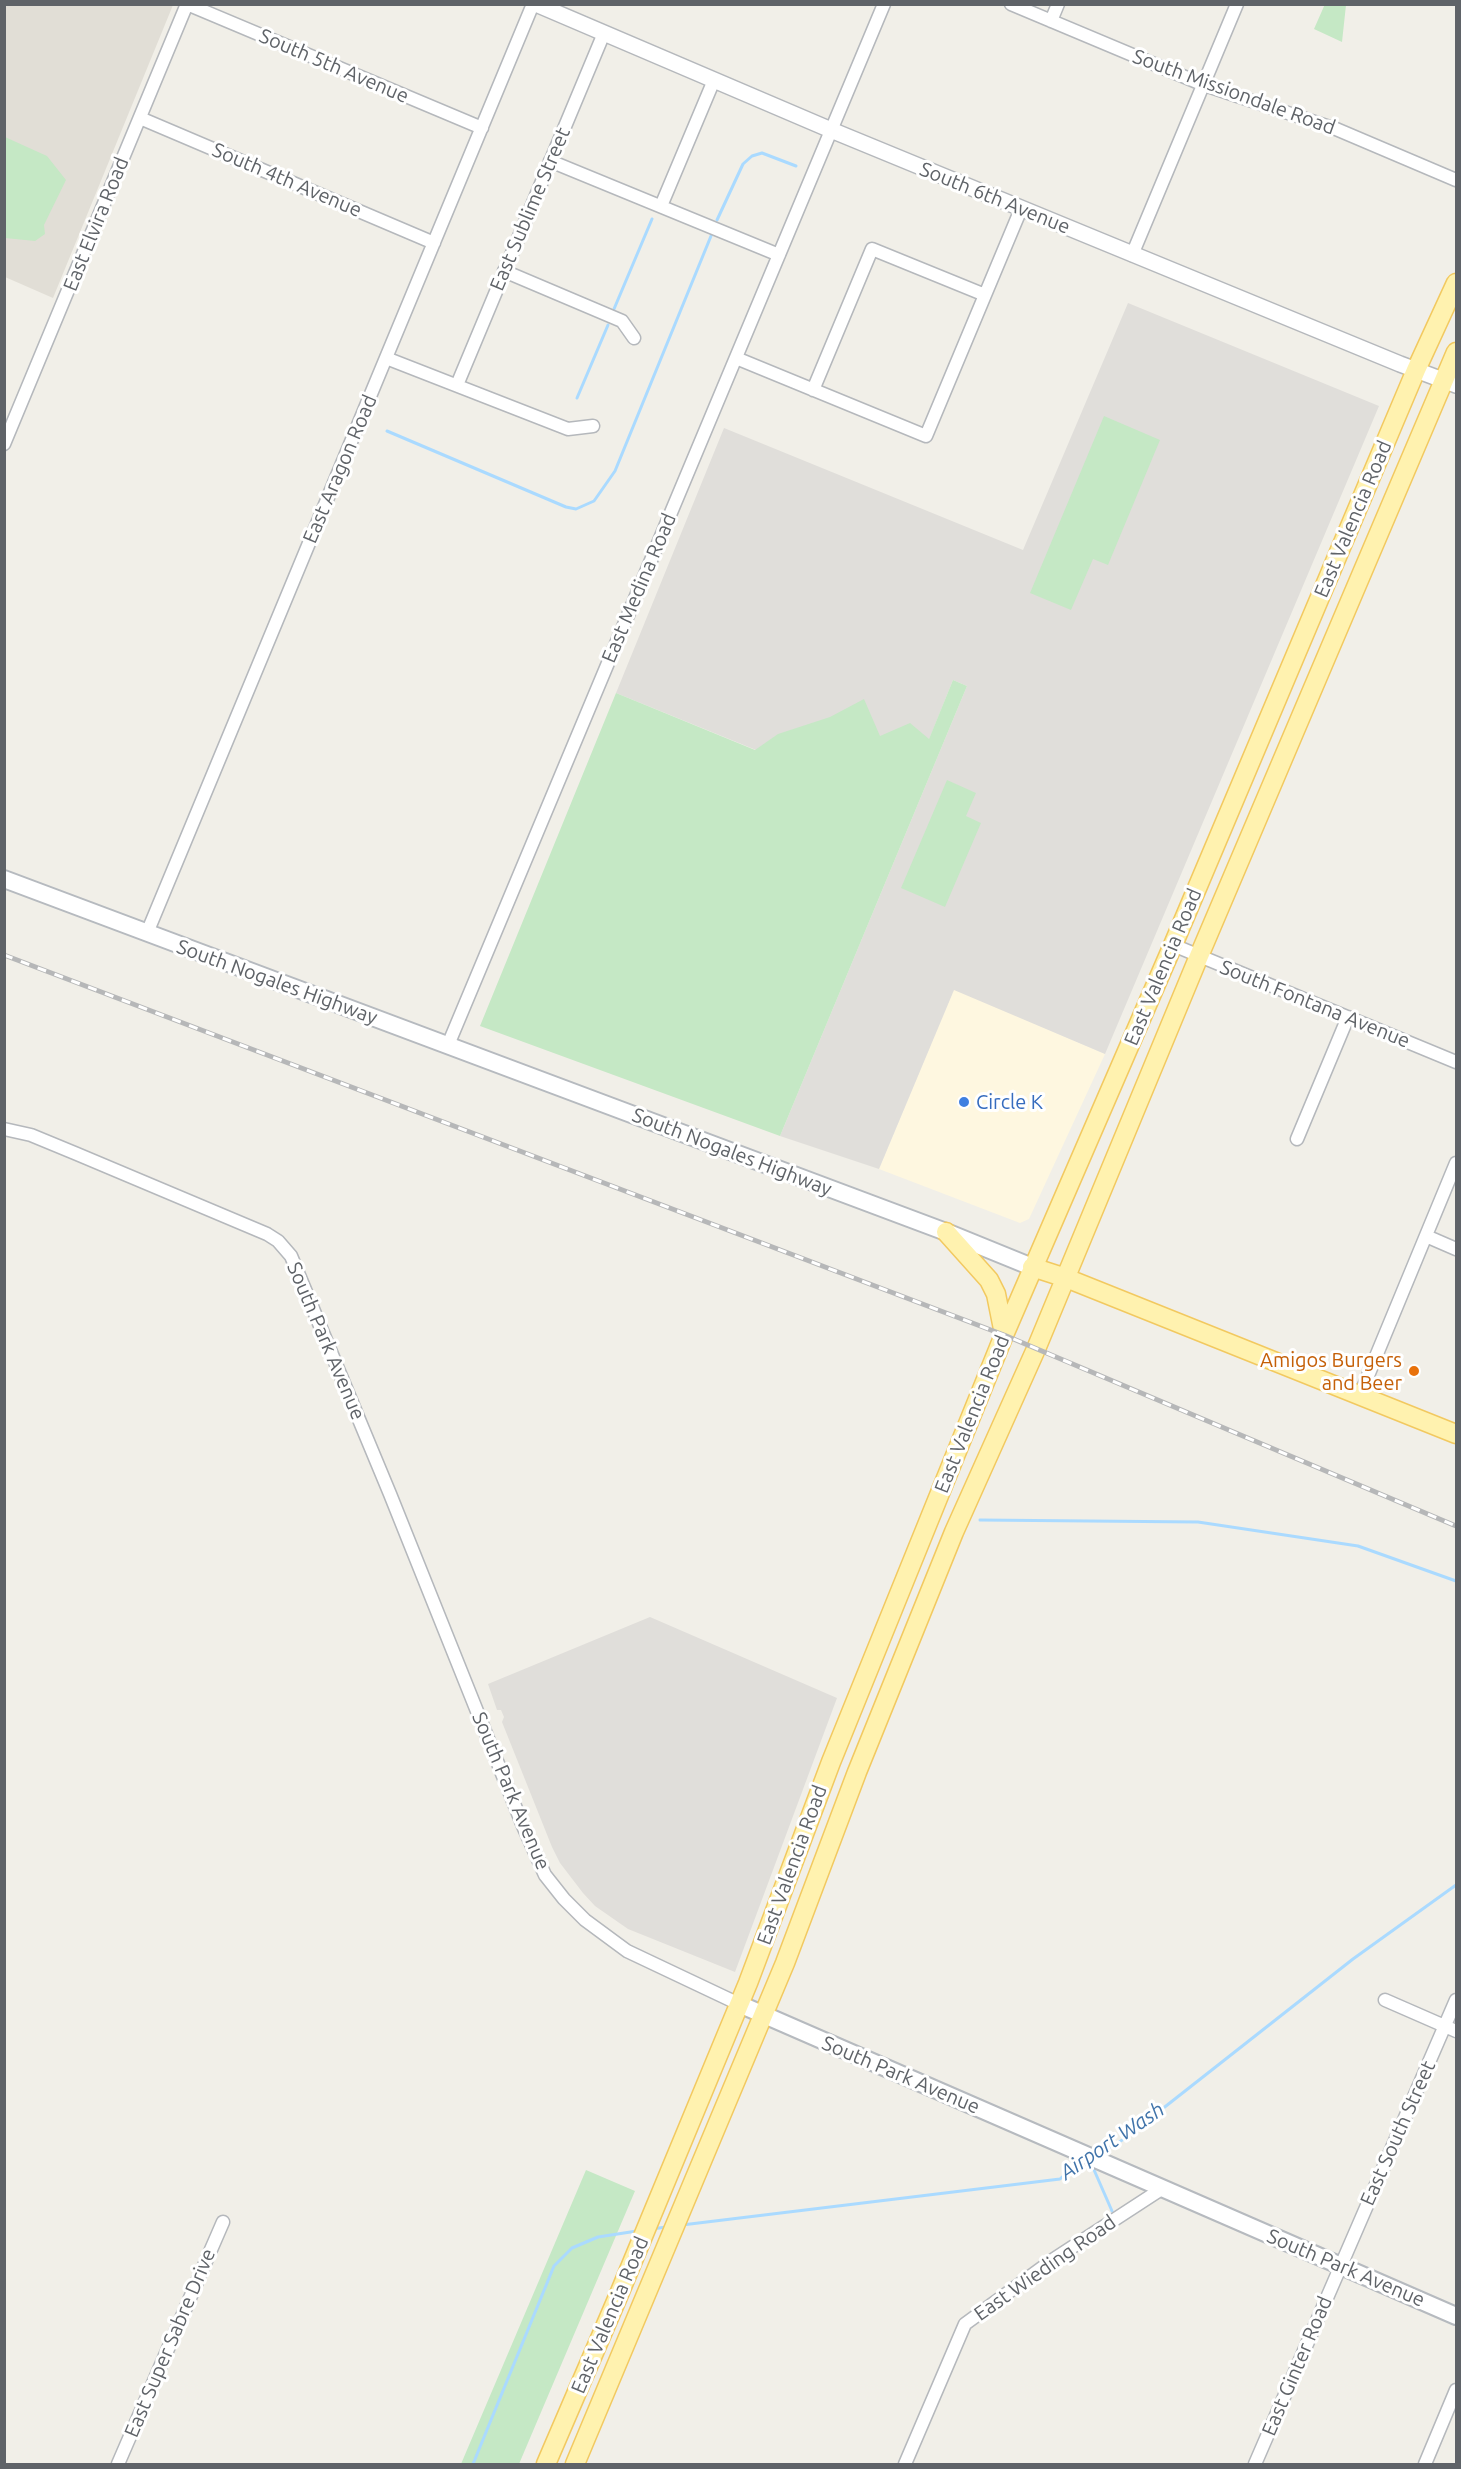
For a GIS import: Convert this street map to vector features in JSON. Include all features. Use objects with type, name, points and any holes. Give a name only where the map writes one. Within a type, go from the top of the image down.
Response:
[{"type":"main road","name":"East Valencia Road","points":[[546,2464],[658,2203],[739,2004],[771,1925],[831,1762],[1032,1267],[1173,945],[1416,370],[1456,283]]},
{"type":"main road","name":"East Valencia Road","points":[[575,2464],[763,2016],[810,1899],[856,1772],[954,1532],[1066,1278],[1198,956],[1304,707],[1450,383],[1456,352]]},
{"type":"main road","points":[[1278,696],[1304,707]]},
{"type":"main road","name":"South Nogales Highway","points":[[4,879],[946,1232],[1456,1434]]},
{"type":"main road","points":[[946,1232],[989,1280],[996,1294],[1004,1335]]},
{"type":"main road","points":[[928,1520],[954,1532]]},
{"type":"main road","points":[[831,1762],[856,1772]]},
{"type":"main road","name":"South Park Avenue","points":[[739,2004],[1456,2316]]},
{"type":"street","name":"East Elvira Road","points":[[4,444],[187,4]]},
{"type":"street","name":"South 5th Avenue","points":[[187,4],[482,128]]},
{"type":"street","name":"East Aragon Road","points":[[147,933],[534,4]]},
{"type":"street","name":"South 6th Avenue","points":[[534,4],[1132,255],[1450,383]]},
{"type":"street","name":"East Medina Road","points":[[447,1045],[884,4]]},
{"type":"street","name":"South Missiondale Road","points":[[1011,4],[1204,85],[1336,129],[1456,180]]},
{"type":"street","points":[[1051,21],[1058,4]]},
{"type":"street","points":[[1132,255],[1238,4]]},
{"type":"street","name":"East Sublime Street","points":[[457,385],[604,33]]},
{"type":"street","points":[[661,206],[714,80]]},
{"type":"street","name":"South 4th Avenue","points":[[140,118],[434,243]]},
{"type":"street","points":[[550,161],[779,255]]},
{"type":"street","points":[[736,358],[926,436],[1021,209]]},
{"type":"street","points":[[813,390],[872,249],[985,295]]},
{"type":"street","points":[[504,271],[622,321],[634,338]]},
{"type":"street","points":[[386,358],[568,429],[593,426]]},
{"type":"street","name":"South Fontana Avenue","points":[[1173,945],[1456,1062]]},
{"type":"street","points":[[1297,1139],[1348,1017]]},
{"type":"street","name":"South Park Avenue","points":[[4,1129],[31,1135],[267,1234],[278,1241],[291,1256],[545,1875],[585,1920],[627,1952],[739,2004]]},
{"type":"street","points":[[1360,1395],[1456,1163]]},
{"type":"street","points":[[1426,1236],[1456,1249]]},
{"type":"street","points":[[1385,2000],[1451,2029]]},
{"type":"street","name":"East South Street","points":[[1340,2267],[1451,2029],[1456,2000]]},
{"type":"street","name":"East Wieding Road","points":[[905,2464],[965,2324],[1054,2259],[1163,2188]]},
{"type":"street","name":"East Super Sabre Drive","points":[[118,2464],[223,2222]]},
{"type":"street","name":"East Ginter Road","points":[[1255,2464],[1340,2267]]},
{"type":"street","points":[[1425,2464],[1456,2390]]},
{"type":"shaded area","points":[[4,5],[173,5],[53,298],[5,277]]},
{"type":"shaded area","points":[[1128,303],[1379,406],[1105,1054],[954,990],[879,1169],[780,1136],[967,686],[953,680],[901,809],[616,693],[724,428],[1023,550]]},
{"type":"shaded area","points":[[954,989],[1105,1054],[1029,1219],[1020,1223],[879,1169]]},
{"type":"shaded area","points":[[650,1617],[837,1698],[735,1972],[628,1929],[595,1906],[583,1893],[560,1863],[552,1847],[502,1722],[504,1717],[501,1710],[497,1710],[488,1684]]},
{"type":"green space","points":[[1325,4],[1346,5],[1342,42],[1314,29]]},
{"type":"green space","points":[[5,137],[47,156],[66,180],[44,225],[45,234],[35,241],[5,238]]},
{"type":"green space","points":[[1104,416],[1160,440],[1108,565],[1093,559],[1071,610],[1030,593]]},
{"type":"green space","points":[[953,680],[967,686],[780,1136],[480,1026],[616,693],[755,750],[778,734],[830,717],[864,699],[880,736],[910,723],[929,739]]},
{"type":"green space","points":[[947,780],[976,793],[966,816],[981,823],[945,907],[901,888]]},
{"type":"green space","points":[[586,2170],[635,2191],[519,2464],[461,2464]]},
{"type":"waterway","points":[[717,220],[743,164],[752,156],[762,153],[796,166]]},
{"type":"waterway","points":[[614,309],[652,219]]},
{"type":"waterway","points":[[387,431],[566,507],[576,509],[594,501],[615,471],[711,236]]},
{"type":"waterway","points":[[577,398],[608,325]]},
{"type":"waterway","points":[[980,1520],[1198,1522],[1358,1546],[1456,1581]]},
{"type":"waterway","name":"Airport Wash","points":[[1100,2153],[1124,2139],[1353,1959],[1456,1885]]},
{"type":"waterway","name":"Airport Wash","points":[[682,2225],[1060,2179],[1073,2167],[1086,2160]]},
{"type":"waterway","points":[[1091,2163],[1112,2211]]},
{"type":"waterway","points":[[652,2229],[666,2227]]},
{"type":"waterway","points":[[473,2464],[554,2266],[572,2248],[598,2237],[637,2231]]},
{"type":"railway","points":[[4,955],[1004,1335],[1456,1526]]},
{"type":"place","name":"Circle K","points":[[964,1102]]},
{"type":"place","name":"Amigos Burgers and Beer","points":[[1414,1371]]}]
